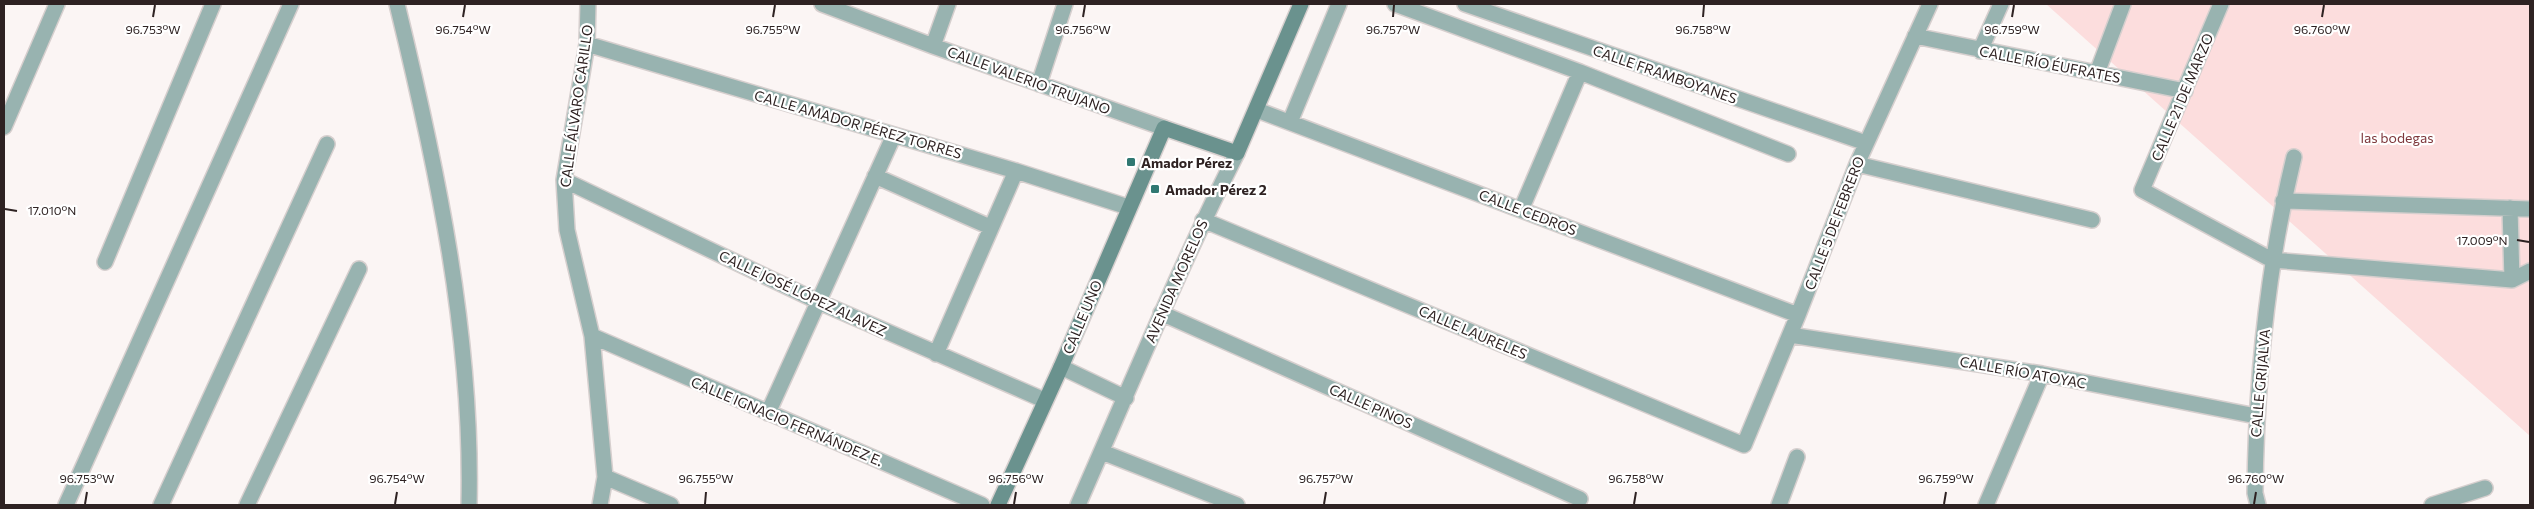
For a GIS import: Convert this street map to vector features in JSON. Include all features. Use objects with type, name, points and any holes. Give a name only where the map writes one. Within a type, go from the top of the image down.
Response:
[{"type":"street","points":[[4,127],[58,4]]},
{"type":"street","points":[[105,262],[213,4]]},
{"type":"street","points":[[66,505],[291,4]]},
{"type":"street","points":[[396,4],[426,124],[458,306],[470,448],[469,505]]},
{"type":"street","name":"CALLE ÁLVARO CARILLO","points":[[588,4],[588,44],[564,180],[568,230],[592,336],[605,477],[600,505]]},
{"type":"street","name":"CALLE VALERIO TRUJANO","points":[[822,4],[933,46],[1237,153]]},
{"type":"street","points":[[933,46],[948,4]]},
{"type":"street","points":[[1039,84],[1065,4]]},
{"type":"street","name":"AVENIDA MORELOS","points":[[1078,505],[1203,220],[1257,110],[1301,4]]},
{"type":"street","points":[[1290,122],[1339,4]]},
{"type":"street","points":[[1395,4],[1580,72],[1788,154]]},
{"type":"street","name":"CALLE FRAMBOYANES","points":[[1465,4],[1866,143]]},
{"type":"street","name":"CALLE 5 DE FEBRERO","points":[[1744,445],[1790,335],[1857,164],[1930,4]]},
{"type":"street","points":[[1980,50],[2001,4]]},
{"type":"street","points":[[2097,72],[2123,4]]},
{"type":"street","name":"CALLE 21 DE MARZO","points":[[2221,4],[2142,190],[2272,260]]},
{"type":"street","name":"CALLE RÍO ÉUFRATES","points":[[1915,36],[2185,91]]},
{"type":"street","name":"CALLE AMADOR PÉREZ TORRES","points":[[588,44],[1016,171],[1128,207]]},
{"type":"street","points":[[1521,210],[1580,72]]},
{"type":"street","name":"CALLE CEDROS","points":[[1257,110],[1798,315]]},
{"type":"street","name":"CALLE UNO","points":[[998,505],[1044,400],[1061,367],[1128,207],[1164,128]]},
{"type":"street","points":[[768,413],[894,135]]},
{"type":"street","points":[[161,505],[327,144]]},
{"type":"street","name":"CALLE GRIJALVA","points":[[2258,505],[2255,493],[2256,416],[2272,260],[2283,201],[2294,157]]},
{"type":"street","points":[[1857,164],[2092,220]]},
{"type":"street","points":[[936,354],[1016,171]]},
{"type":"street","points":[[875,176],[990,227]]},
{"type":"street","name":"CALLE JOSÉ LÓPEZ ALAVEZ","points":[[564,180],[819,302],[1044,400]]},
{"type":"street","points":[[2283,201],[2530,209]]},
{"type":"street","points":[[2510,208],[2512,280]]},
{"type":"street","name":"CALLE LAURELES","points":[[1203,220],[1744,445]]},
{"type":"street","points":[[2272,260],[2512,280],[2530,271]]},
{"type":"street","points":[[247,505],[358,269]]},
{"type":"street","name":"CALLE PINOS","points":[[1161,314],[1580,499]]},
{"type":"street","name":"CALLE RÍO ATOYAC","points":[[1790,335],[2042,374],[2256,416]]},
{"type":"street","name":"CALLE IGNACIO FERNÁNDEZ E.","points":[[592,336],[982,505]]},
{"type":"street","points":[[1061,367],[1126,398]]},
{"type":"street","points":[[1986,505],[2042,374]]},
{"type":"street","points":[[1102,452],[1237,505]]},
{"type":"street","points":[[1779,505],[1797,457]]},
{"type":"street","points":[[605,477],[671,505]]},
{"type":"street","points":[[2432,505],[2485,488]]},
{"type":"green space","name":"las bodegas","points":[[2046,4],[2530,4],[2530,436]]},
{"type":"place","name":"Amador Pérez","points":[[1131,162]]},
{"type":"place","name":"Amador Pérez 2","points":[[1155,189]]}]
